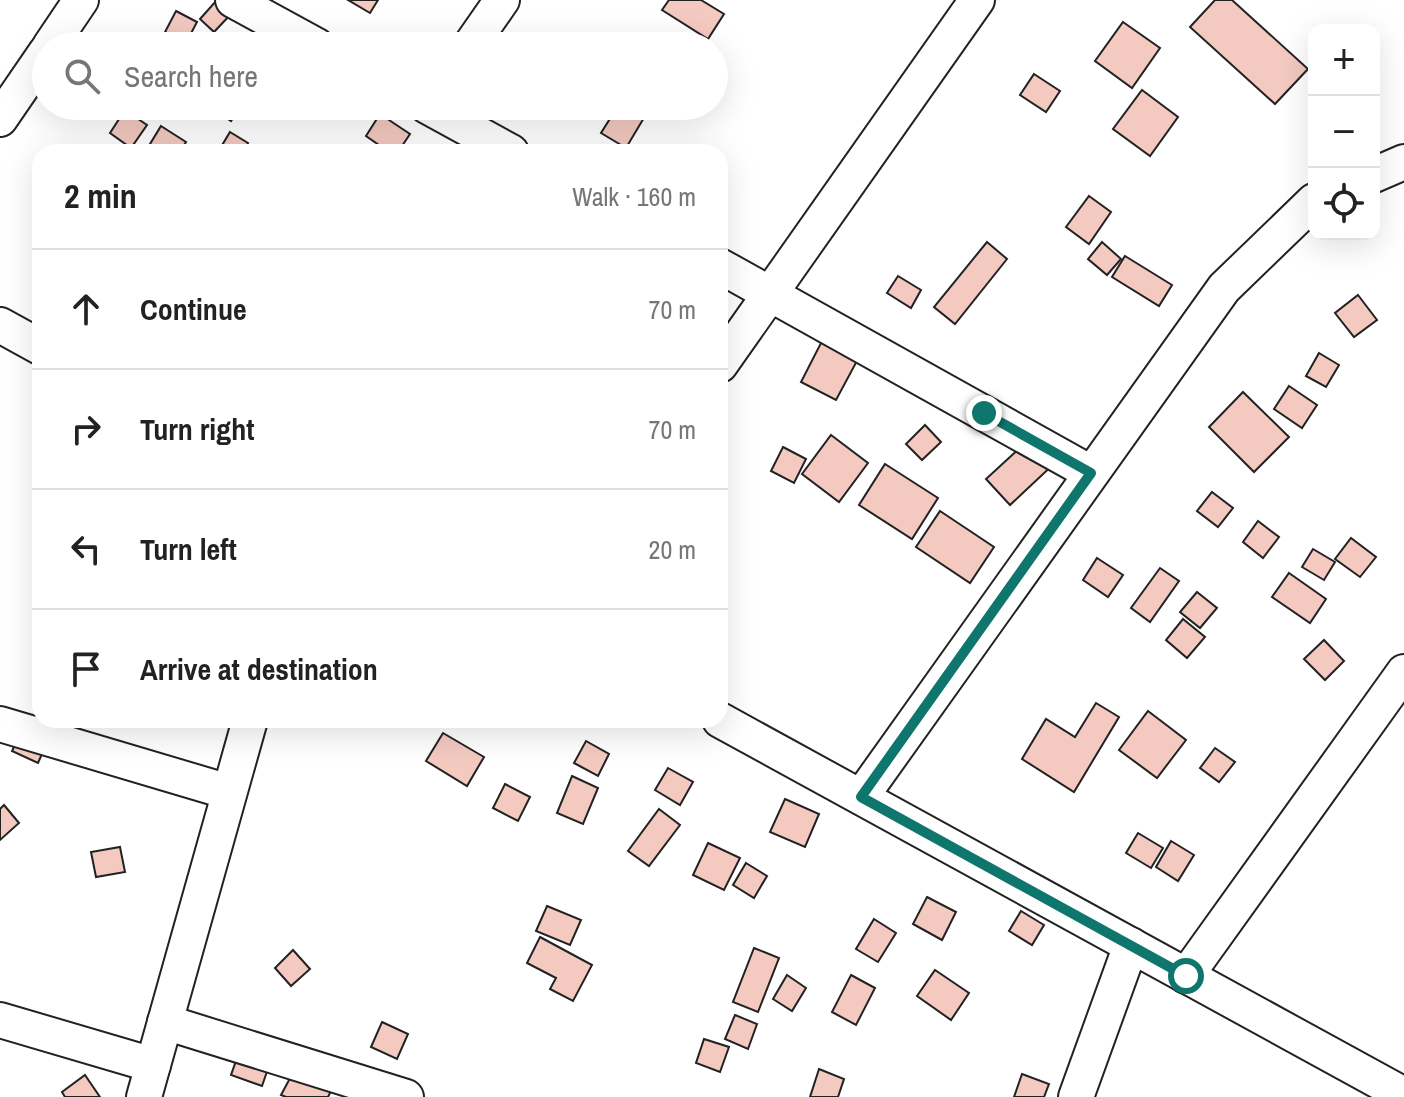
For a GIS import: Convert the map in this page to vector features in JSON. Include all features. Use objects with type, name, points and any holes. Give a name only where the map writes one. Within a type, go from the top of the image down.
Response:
[{"type":"street","points":[[59,32],[81,0]]},
{"type":"street","points":[[233,0],[291,32]]},
{"type":"street","points":[[480,32],[502,0]]},
{"type":"street","points":[[728,354],[977,0]]},
{"type":"street","points":[[0,119],[32,72]]},
{"type":"street","points":[[453,120],[497,144]]},
{"type":"street","points":[[1380,172],[1404,162]]},
{"type":"street","points":[[861,797],[1224,288],[1308,207]]},
{"type":"street","points":[[728,270],[1091,473]]},
{"type":"street","points":[[0,325],[32,343]]},
{"type":"street","points":[[1186,976],[1404,672]]},
{"type":"street","points":[[0,724],[229,792]]},
{"type":"street","points":[[728,724],[1404,1095]]},
{"type":"street","points":[[0,1020],[149,1081],[248,728]]},
{"type":"street","points":[[1076,1097],[1131,945]]},
{"type":"street","points":[[165,1022],[406,1097]]},
{"type":"building","points":[[348,0],[378,0],[370,13]]},
{"type":"building","points":[[669,0],[701,0],[724,14],[712,32],[697,32],[662,10]]},
{"type":"building","points":[[1215,0],[1232,0],[1308,69],[1275,104],[1190,27]]},
{"type":"building","points":[[216,1],[231,14],[214,32],[200,19]]},
{"type":"building","points":[[176,11],[197,22],[192,32],[165,32]]},
{"type":"building","points":[[1123,22],[1160,48],[1132,88],[1095,61]]},
{"type":"building","points":[[1034,74],[1060,91],[1046,112],[1020,95]]},
{"type":"building","points":[[1142,90],[1178,117],[1150,156],[1113,129]]},
{"type":"building","points":[[118,120],[140,120],[147,125],[134,144],[125,144],[110,133]]},
{"type":"building","points":[[376,120],[389,120],[410,134],[403,144],[378,144],[366,136]]},
{"type":"building","points":[[609,120],[643,120],[628,144],[619,144],[601,133]]},
{"type":"building","points":[[161,126],[186,142],[185,144],[150,144]]},
{"type":"building","points":[[230,132],[248,143],[247,144],[223,144]]},
{"type":"building","points":[[1089,196],[1111,212],[1089,244],[1066,227]]},
{"type":"building","points":[[987,242],[1007,259],[955,324],[934,307]]},
{"type":"building","points":[[1102,242],[1121,259],[1107,275],[1088,259]]},
{"type":"building","points":[[1125,256],[1172,285],[1159,306],[1112,277]]},
{"type":"building","points":[[898,276],[921,290],[911,308],[887,293]]},
{"type":"building","points":[[1358,295],[1377,320],[1354,337],[1335,313]]},
{"type":"building","points":[[822,341],[858,359],[836,400],[801,382]]},
{"type":"building","points":[[1319,353],[1339,365],[1326,387],[1306,376]]},
{"type":"building","points":[[1289,386],[1317,405],[1302,428],[1274,409]]},
{"type":"building","points":[[1243,392],[1289,437],[1254,472],[1209,427]]},
{"type":"building","points":[[925,425],[941,442],[922,460],[906,444]]},
{"type":"building","points":[[831,435],[868,463],[839,502],[802,474]]},
{"type":"building","points":[[1033,436],[1057,461],[1010,505],[986,479]]},
{"type":"building","points":[[783,447],[806,459],[794,483],[771,471]]},
{"type":"building","points":[[885,464],[938,498],[912,539],[859,505]]},
{"type":"building","points":[[1212,492],[1233,508],[1218,527],[1197,511]]},
{"type":"building","points":[[940,511],[994,547],[970,583],[916,547]]},
{"type":"building","points":[[1258,521],[1279,537],[1263,558],[1243,542]]},
{"type":"building","points":[[1351,538],[1376,557],[1360,577],[1335,559]]},
{"type":"building","points":[[1313,549],[1335,562],[1324,580],[1302,567]]},
{"type":"building","points":[[1097,558],[1123,575],[1108,597],[1083,580]]},
{"type":"building","points":[[1160,568],[1179,581],[1150,622],[1131,608]]},
{"type":"building","points":[[1289,573],[1326,599],[1310,623],[1272,597]]},
{"type":"building","points":[[1197,592],[1217,608],[1200,628],[1180,612]]},
{"type":"building","points":[[1183,619],[1205,637],[1187,658],[1166,640]]},
{"type":"building","points":[[1324,640],[1344,661],[1325,680],[1304,659]]},
{"type":"building","points":[[1096,703],[1119,717],[1074,792],[1022,759],[1046,719],[1075,737]]},
{"type":"building","points":[[1148,711],[1186,740],[1157,778],[1119,750]]},
{"type":"building","points":[[24,726],[49,738],[38,763],[12,751]]},
{"type":"building","points":[[443,733],[484,757],[467,786],[426,761]]},
{"type":"building","points":[[586,741],[609,754],[598,776],[574,763]]},
{"type":"building","points":[[1215,748],[1235,762],[1219,782],[1200,768]]},
{"type":"building","points":[[668,768],[693,782],[680,805],[655,790]]},
{"type":"building","points":[[572,776],[598,788],[583,824],[557,813]]},
{"type":"building","points":[[505,784],[530,797],[518,821],[493,808]]},
{"type":"building","points":[[785,799],[819,814],[805,847],[770,832]]},
{"type":"building","points":[[4,805],[19,823],[0,840],[0,809]]},
{"type":"building","points":[[659,809],[680,825],[649,866],[628,851]]},
{"type":"building","points":[[1138,833],[1163,848],[1151,868],[1126,853]]},
{"type":"building","points":[[1171,841],[1194,855],[1178,881],[1156,867]]},
{"type":"building","points":[[708,843],[740,858],[724,890],[693,875]]},
{"type":"building","points":[[120,847],[125,872],[96,877],[91,852]]},
{"type":"building","points":[[746,863],[767,876],[754,898],[733,885]]},
{"type":"building","points":[[927,897],[956,912],[942,940],[913,924]]},
{"type":"building","points":[[547,906],[581,920],[570,945],[536,931]]},
{"type":"building","points":[[1021,911],[1044,925],[1032,945],[1009,931]]},
{"type":"building","points":[[874,919],[896,933],[878,962],[856,949]]},
{"type":"building","points":[[540,937],[592,965],[573,1001],[550,989],[556,978],[527,963]]},
{"type":"building","points":[[754,948],[779,958],[758,1012],[733,1002]]},
{"type":"building","points":[[293,950],[310,969],[291,986],[275,968]]},
{"type":"building","points":[[935,970],[969,993],[951,1020],[917,996]]},
{"type":"building","points":[[787,975],[806,988],[792,1011],[773,999]]},
{"type":"building","points":[[851,975],[875,988],[856,1025],[832,1012]]},
{"type":"building","points":[[735,1015],[757,1024],[748,1049],[725,1039]]},
{"type":"building","points":[[382,1022],[408,1034],[397,1059],[371,1047]]},
{"type":"building","points":[[704,1039],[729,1047],[720,1072],[696,1063]]},
{"type":"building","points":[[241,1047],[272,1057],[262,1086],[231,1075]]},
{"type":"building","points":[[296,1067],[333,1087],[328,1097],[281,1095]]},
{"type":"building","points":[[819,1069],[844,1079],[838,1097],[810,1097]]},
{"type":"building","points":[[1022,1074],[1049,1084],[1044,1097],[1014,1097]]},
{"type":"building","points":[[85,1075],[100,1097],[65,1097],[62,1092]]},
{"type":"route","points":[[984,413],[1091,473],[861,797],[1186,976]]}]
